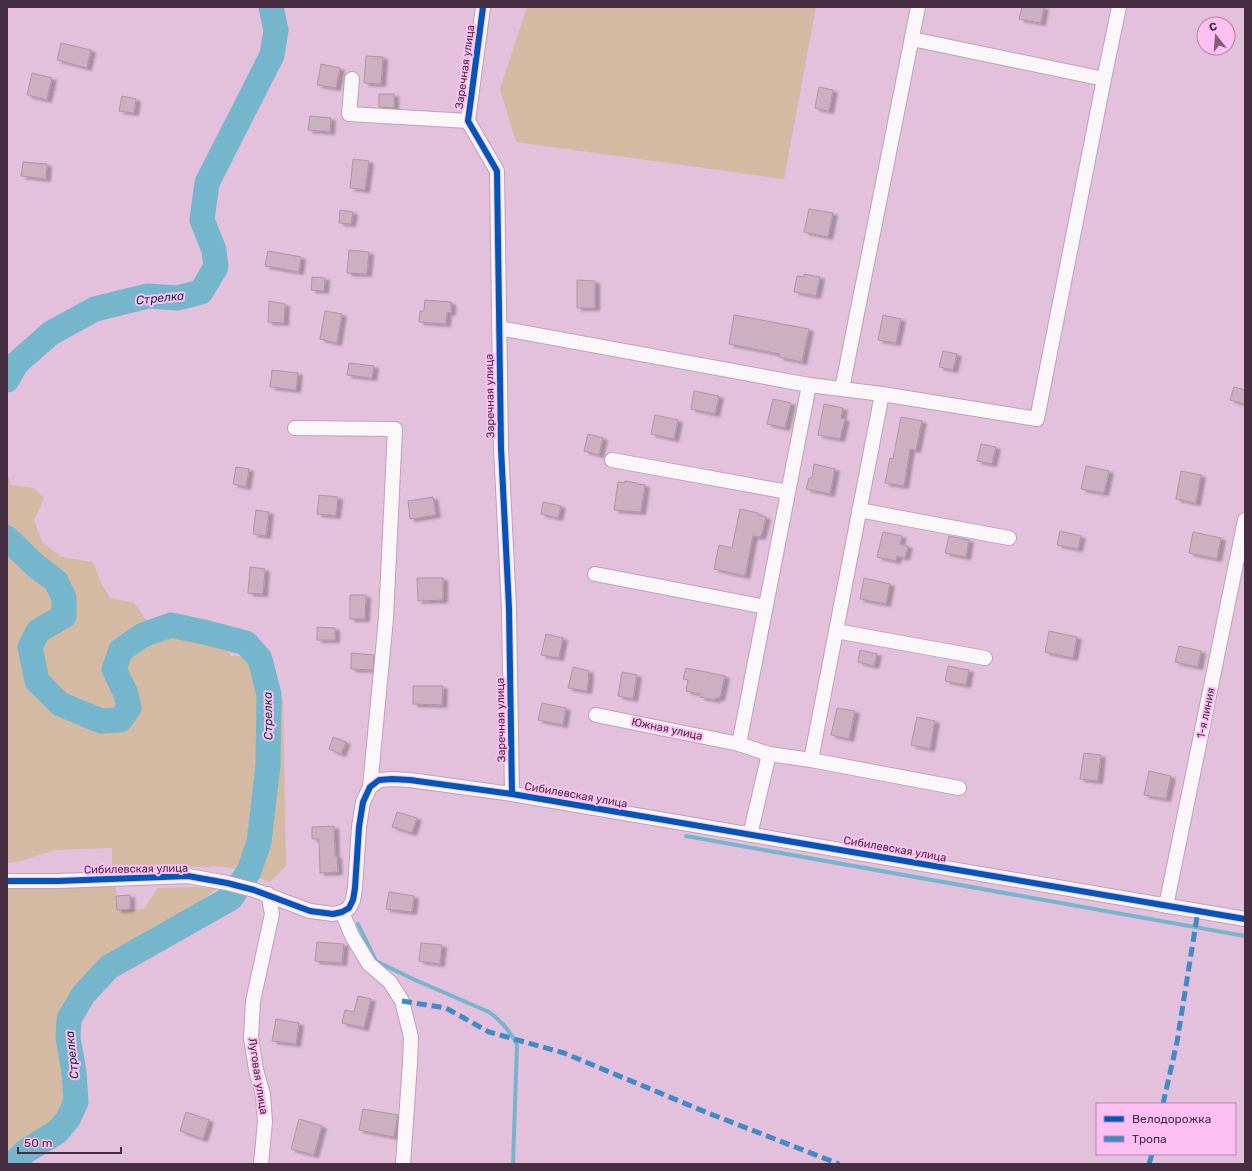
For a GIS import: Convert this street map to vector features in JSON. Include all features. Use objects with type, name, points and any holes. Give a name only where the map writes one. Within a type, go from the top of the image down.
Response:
[{"type":"street","name":"Заречная улица","points":[[483,7],[468,121],[496,171],[501,448],[509,608],[512,794]]},
{"type":"street","points":[[842,389],[918,7]]},
{"type":"street","points":[[499,328],[809,385],[882,394],[1037,419],[1119,7]]},
{"type":"street","points":[[912,39],[1104,79]]},
{"type":"street","points":[[352,79],[349,114],[468,121]]},
{"type":"street","points":[[739,744],[809,385]]},
{"type":"street","points":[[811,760],[882,394]]},
{"type":"street","points":[[295,428],[395,429],[386,618],[370,787],[363,802],[362,808],[353,900],[349,908],[342,912],[352,936],[368,964],[390,982],[402,1001],[411,1037],[403,1164]]},
{"type":"street","points":[[612,460],[788,492]]},
{"type":"street","points":[[859,510],[1009,538]]},
{"type":"street","name":"1-я линия","points":[[1166,906],[1245,520]]},
{"type":"street","points":[[594,574],[766,607]]},
{"type":"street","points":[[836,631],[985,658]]},
{"type":"street","name":"Южная улица","points":[[596,715],[739,744],[769,754],[811,760],[959,788]]},
{"type":"street","points":[[750,834],[769,754]]},
{"type":"street","name":"Сибилевская улица","points":[[370,787],[379,780],[392,779],[410,780],[512,794],[1245,919]]},
{"type":"street","name":"Сибилевская улица","points":[[7,880],[58,881],[188,876],[227,883],[268,894],[310,911],[333,914],[342,912]]},
{"type":"street","name":"Луговая улица","points":[[261,1164],[265,1122],[263,1095],[256,1070],[251,1038],[253,1001],[272,914],[268,894]]},
{"type":"shaded area","points":[[527,7],[816,7],[784,179],[516,142],[500,89]]},
{"type":"shaded area","points":[[7,473],[11,485],[34,488],[44,498],[34,520],[42,542],[61,557],[93,562],[101,583],[110,598],[134,603],[147,621],[168,630],[199,635],[224,642],[231,656],[252,656],[278,683],[283,701],[286,866],[270,882],[240,871],[216,866],[112,865],[112,848],[55,850],[20,861],[7,863]]},
{"type":"shaded area","points":[[7,887],[116,887],[117,910],[144,909],[158,888],[217,888],[204,899],[191,907],[181,917],[155,926],[146,933],[143,939],[135,946],[109,958],[97,968],[71,1000],[64,1013],[60,1027],[70,1091],[67,1106],[47,1133],[20,1150],[7,1164]]},
{"type":"building","points":[[1022,7],[1044,7],[1041,23],[1019,19]]},
{"type":"building","points":[[61,43],[91,50],[87,68],[57,60]]},
{"type":"building","points":[[366,56],[383,57],[381,84],[364,83]]},
{"type":"building","points":[[321,64],[340,68],[336,88],[317,85]]},
{"type":"building","points":[[32,73],[52,78],[47,100],[27,95]]},
{"type":"building","points":[[819,87],[833,90],[829,111],[815,108]]},
{"type":"building","points":[[379,94],[394,94],[394,108],[379,107]]},
{"type":"building","points":[[122,96],[136,99],[134,113],[119,111]]},
{"type":"building","points":[[310,116],[331,118],[330,132],[308,130]]},
{"type":"building","points":[[353,159],[369,161],[365,190],[350,188]]},
{"type":"building","points":[[23,162],[47,164],[46,179],[21,176]]},
{"type":"building","points":[[809,209],[833,213],[828,237],[804,232]]},
{"type":"building","points":[[340,210],[353,212],[351,224],[339,223]]},
{"type":"building","points":[[349,250],[369,252],[367,274],[347,273]]},
{"type":"building","points":[[268,251],[301,257],[299,272],[265,266]]},
{"type":"building","points":[[804,274],[820,277],[816,296],[794,292],[797,276],[804,277]]},
{"type":"building","points":[[312,277],[325,278],[324,291],[311,290]]},
{"type":"building","points":[[577,280],[595,281],[595,308],[577,308]]},
{"type":"building","points":[[425,300],[451,302],[451,313],[447,312],[446,324],[419,322],[420,311],[424,311]]},
{"type":"building","points":[[269,301],[285,304],[284,323],[268,322]]},
{"type":"building","points":[[325,311],[342,314],[337,343],[320,339]]},
{"type":"building","points":[[734,315],[809,329],[802,362],[779,357],[780,354],[729,344]]},
{"type":"building","points":[[883,315],[901,319],[896,343],[878,340]]},
{"type":"building","points":[[943,351],[957,354],[953,370],[939,367]]},
{"type":"building","points":[[349,363],[374,366],[372,378],[347,375]]},
{"type":"building","points":[[272,370],[298,373],[296,390],[270,387]]},
{"type":"building","points":[[1234,387],[1245,390],[1245,404],[1230,400]]},
{"type":"building","points":[[694,391],[719,396],[715,414],[691,409]]},
{"type":"building","points":[[773,399],[791,403],[785,428],[767,424]]},
{"type":"building","points":[[824,404],[843,408],[841,418],[845,419],[840,439],[818,435]]},
{"type":"building","points":[[655,415],[678,420],[674,439],[651,434]]},
{"type":"building","points":[[901,417],[922,421],[916,450],[910,449],[904,486],[885,483],[890,458],[893,459]]},
{"type":"building","points":[[588,434],[603,438],[599,455],[584,451]]},
{"type":"building","points":[[981,444],[996,447],[992,464],[977,461]]},
{"type":"building","points":[[814,464],[835,469],[830,494],[806,489],[809,478],[812,478]]},
{"type":"building","points":[[1086,466],[1109,471],[1104,493],[1081,489]]},
{"type":"building","points":[[236,467],[249,469],[246,487],[233,484]]},
{"type":"building","points":[[1181,471],[1201,475],[1196,503],[1176,499]]},
{"type":"building","points":[[625,481],[645,485],[641,512],[614,510],[618,482],[625,483]]},
{"type":"building","points":[[319,495],[338,497],[336,516],[317,514]]},
{"type":"building","points":[[433,497],[436,515],[410,519],[408,501]]},
{"type":"building","points":[[543,502],[561,506],[558,518],[541,514]]},
{"type":"building","points":[[740,509],[758,513],[757,515],[766,517],[761,537],[753,536],[745,576],[714,569],[719,545],[732,548]]},
{"type":"building","points":[[256,510],[269,512],[266,536],[253,534]]},
{"type":"building","points":[[1060,531],[1081,536],[1078,549],[1057,545]]},
{"type":"building","points":[[883,532],[902,536],[900,544],[908,546],[905,558],[897,556],[896,561],[877,557]]},
{"type":"building","points":[[1193,532],[1221,538],[1217,559],[1189,553]]},
{"type":"building","points":[[949,536],[969,540],[966,557],[945,553]]},
{"type":"building","points":[[250,567],[265,569],[263,594],[248,593]]},
{"type":"building","points":[[417,578],[443,578],[443,600],[418,601]]},
{"type":"building","points":[[864,578],[890,584],[886,604],[860,599]]},
{"type":"building","points":[[350,595],[366,595],[365,619],[350,619]]},
{"type":"building","points":[[317,627],[335,628],[335,640],[317,640]]},
{"type":"building","points":[[1049,631],[1077,637],[1073,658],[1045,652]]},
{"type":"building","points":[[546,634],[563,638],[559,658],[541,655]]},
{"type":"building","points":[[1179,646],[1201,651],[1198,667],[1175,662]]},
{"type":"building","points":[[860,650],[877,654],[874,666],[858,662]]},
{"type":"building","points":[[351,653],[374,655],[373,670],[351,669]]},
{"type":"building","points":[[948,666],[969,670],[966,685],[945,681]]},
{"type":"building","points":[[573,667],[589,671],[587,691],[568,688]]},
{"type":"building","points":[[686,668],[725,676],[720,698],[716,698],[715,700],[700,697],[700,694],[686,691],[688,680],[683,679]]},
{"type":"building","points":[[622,672],[637,675],[633,699],[618,696]]},
{"type":"building","points":[[413,686],[443,686],[442,705],[413,704]]},
{"type":"building","points":[[542,703],[566,708],[563,725],[538,720]]},
{"type":"building","points":[[837,708],[855,711],[849,739],[831,735]]},
{"type":"building","points":[[917,717],[935,721],[930,749],[911,745]]},
{"type":"building","points":[[333,737],[346,742],[341,754],[329,749]]},
{"type":"building","points":[[1084,753],[1101,755],[1098,781],[1080,779]]},
{"type":"building","points":[[1149,771],[1171,776],[1166,799],[1144,795]]},
{"type":"building","points":[[397,812],[417,818],[412,833],[392,827]]},
{"type":"building","points":[[334,826],[335,856],[337,856],[338,872],[320,873],[319,839],[312,839],[312,827]]},
{"type":"building","points":[[389,892],[414,896],[412,912],[386,909]]},
{"type":"building","points":[[130,895],[130,909],[117,910],[116,896]]},
{"type":"building","points":[[317,942],[344,944],[342,963],[315,961]]},
{"type":"building","points":[[421,943],[442,945],[440,964],[419,961]]},
{"type":"building","points":[[358,996],[371,999],[364,1028],[342,1023],[345,1010],[354,1012]]},
{"type":"building","points":[[276,1019],[299,1023],[296,1044],[272,1041]]},
{"type":"building","points":[[363,1109],[398,1115],[394,1137],[359,1130]]},
{"type":"building","points":[[186,1112],[209,1120],[203,1139],[180,1131]]},
{"type":"building","points":[[299,1119],[322,1126],[314,1155],[291,1149]]},
{"type":"waterway","name":"Стрелка","points":[[7,380],[17,363],[51,333],[95,309],[148,296],[177,298],[201,292],[216,267],[214,250],[202,220],[207,183],[272,55],[276,30],[271,7]]},
{"type":"waterway","name":"Стрелка","points":[[7,538],[36,566],[56,581],[64,598],[64,616],[38,631],[30,647],[37,681],[60,704],[101,721],[120,720],[129,708],[126,694],[114,669],[121,650],[143,635],[171,625],[246,643],[260,659],[269,695],[268,765],[259,842],[249,871],[231,898],[109,967],[83,995],[69,1019],[68,1038],[74,1072],[76,1102],[68,1119],[57,1132],[26,1151],[13,1164]]},
{"type":"waterway","points":[[686,836],[1245,936]]},
{"type":"waterway","points":[[358,924],[376,961],[489,1012],[502,1023],[512,1035],[517,1045],[513,1164]]},
{"type":"marked path","points":[[1163,1103],[1177,1042],[1198,911]]},
{"type":"marked path","points":[[402,1001],[446,1008],[489,1032],[564,1053],[708,1113],[839,1164]]},
{"type":"marked path","points":[[1149,1164],[1152,1155]]},
{"type":"cycle path","points":[[483,7],[468,121],[497,171],[501,448],[509,608],[512,794]]},
{"type":"cycle path","points":[[7,881],[58,881],[188,876],[227,883],[254,890],[310,911],[333,914],[342,912],[349,908],[353,900],[359,827],[363,802],[370,787],[379,780],[392,779],[410,780],[512,794],[1245,919]]}]
